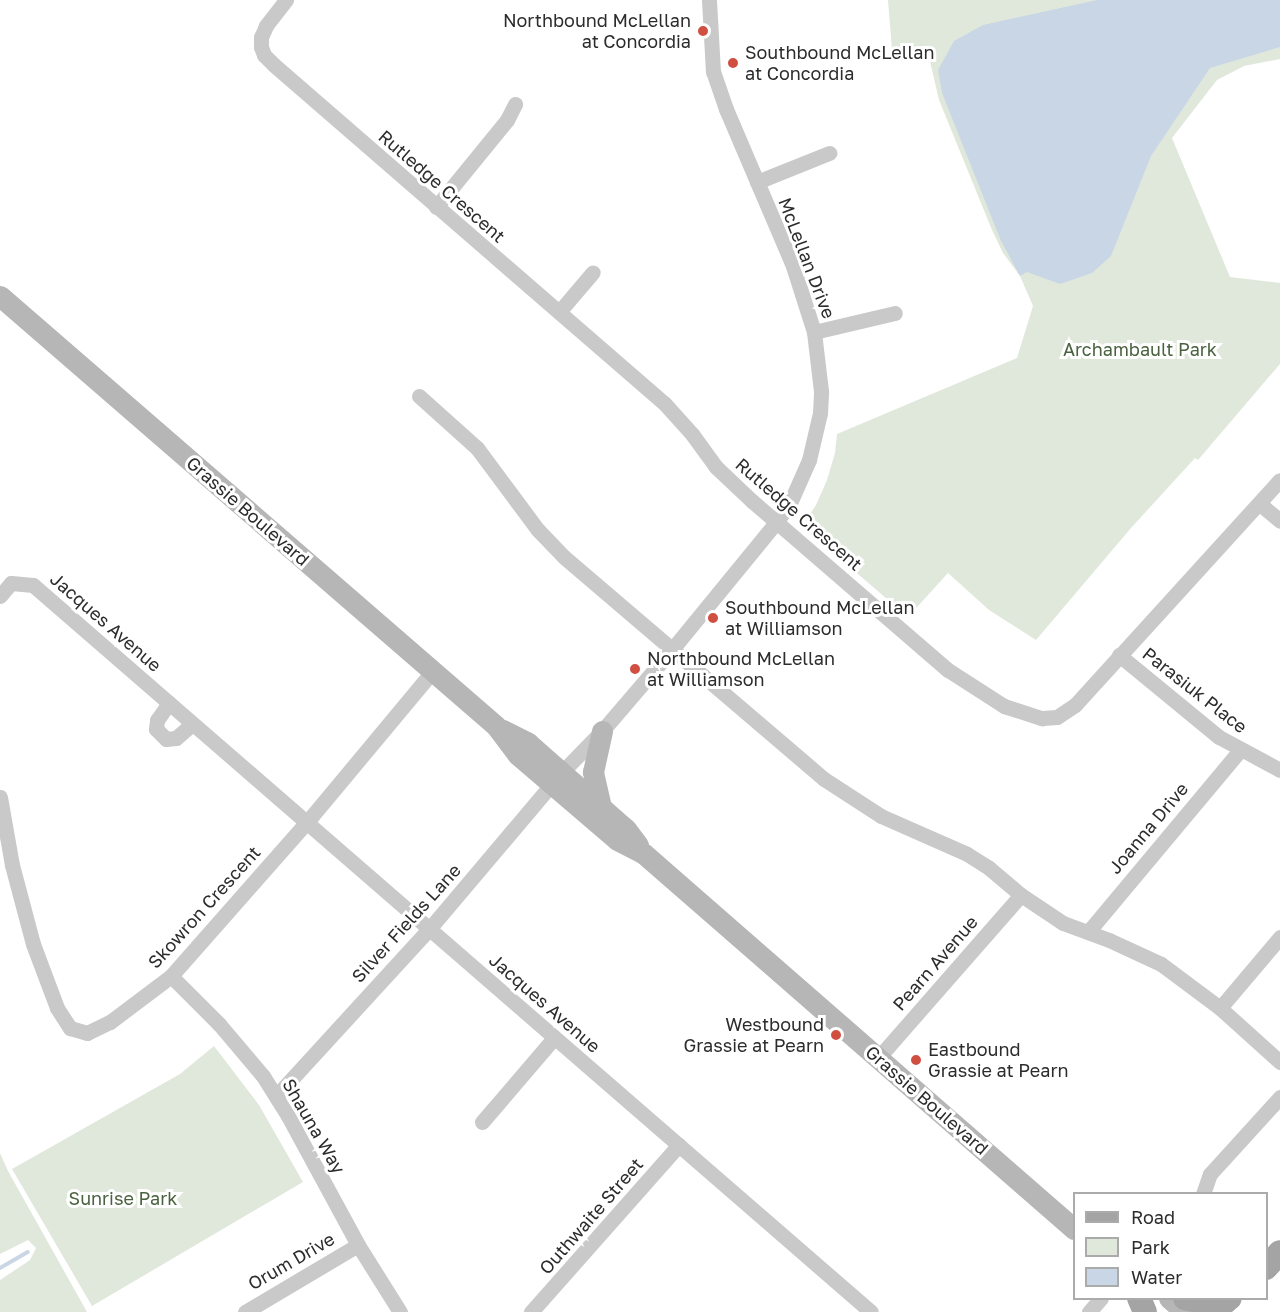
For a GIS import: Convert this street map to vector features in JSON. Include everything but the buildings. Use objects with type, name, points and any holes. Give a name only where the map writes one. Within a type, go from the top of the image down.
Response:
[{"type":"main road","name":"Grassie Boulevard","points":[[0,296],[496,726],[528,743],[557,778],[617,840],[643,853]]},
{"type":"main road","points":[[601,807],[593,772],[602,731]]},
{"type":"main road","name":"Grassie Boulevard","points":[[557,778],[601,807],[626,829],[643,853],[1073,1228]]},
{"type":"main road","points":[[1140,1300],[1154,1312]]},
{"type":"main road","points":[[1170,1300],[1185,1312]]},
{"type":"main road","points":[[1190,1300],[1209,1304],[1226,1300]]},
{"type":"main road","points":[[1228,1312],[1239,1300]]},
{"type":"street","name":"Rutledge Crescent","points":[[286,0],[261,37],[264,55],[665,404],[692,434],[716,467],[777,522],[948,670],[1004,706],[1042,718],[1057,717],[1075,705],[1280,480]]},
{"type":"street","name":"McLellan Drive","points":[[557,778],[602,731],[674,648],[777,522],[800,482],[809,460],[818,425],[821,390],[814,332],[797,277],[726,109],[713,72],[709,0]]},
{"type":"street","points":[[436,207],[507,120],[516,104]]},
{"type":"street","points":[[757,182],[829,153]]},
{"type":"street","points":[[559,312],[593,272]]},
{"type":"street","points":[[814,332],[895,313]]},
{"type":"street","points":[[419,396],[477,448],[538,530],[564,557],[847,796],[881,816],[967,854],[1063,923],[1161,964],[1220,1008],[1280,1062]]},
{"type":"street","points":[[1260,504],[1280,521]]},
{"type":"street","name":"Jacques Avenue","points":[[0,596],[11,583],[33,585],[871,1312]]},
{"type":"street","name":"Parasiuk Place","points":[[1119,655],[1198,722],[1240,750],[1280,770]]},
{"type":"street","name":"Skowron Crescent","points":[[0,797],[12,865],[33,944],[57,1008],[70,1028],[87,1033],[110,1022],[171,976],[307,822],[433,671]]},
{"type":"street","points":[[170,703],[157,720],[156,729],[166,739],[176,738],[192,724]]},
{"type":"street","name":"Joanna Drive","points":[[1088,932],[1240,750]]},
{"type":"street","name":"Silver Fields Lane","points":[[276,1096],[430,928],[557,778]]},
{"type":"street","name":"Pearn Avenue","points":[[879,1057],[1021,895]]},
{"type":"street","points":[[1220,1008],[1280,937]]},
{"type":"street","name":"Shauna Way","points":[[171,976],[219,1024],[276,1096],[358,1245],[400,1312]]},
{"type":"street","points":[[482,1122],[554,1038]]},
{"type":"street","points":[[1204,1192],[1210,1174],[1280,1097]]},
{"type":"street","name":"Outhwaite Street","points":[[531,1312],[679,1145]]},
{"type":"street","name":"Orum Drive","points":[[245,1312],[358,1245]]},
{"type":"street","points":[[1089,1312],[1100,1300]]},
{"type":"green space","name":"Archambault Park","points":[[888,0],[1280,0],[1280,59],[1244,66],[1217,80],[1172,138],[1230,277],[1280,283],[1280,364],[1198,460],[1195,458],[1131,528],[1036,640],[989,610],[948,573],[908,617],[802,526],[816,505],[827,480],[835,453],[837,434],[1017,358],[1033,306],[1020,276],[1003,253],[992,230],[939,100],[929,57],[893,62]]},
{"type":"green space","name":"Sunrise Park","points":[[214,1046],[259,1105],[303,1182],[92,1306],[12,1169],[180,1074]]},
{"type":"green space","points":[[0,1153],[87,1312],[0,1312],[0,1280],[30,1260],[36,1248],[28,1240],[0,1254]]},
{"type":"water","points":[[1097,0],[1280,0],[1280,47],[1210,68],[1151,156],[1111,256],[1092,273],[1060,284],[1027,272],[1020,276],[1001,241],[942,93],[938,70],[954,41],[983,25]]},
{"type":"waterway","points":[[0,1268],[28,1252]]},
{"type":"place","name":"Northbound McLellan at Concordia","points":[[703,31]]},
{"type":"place","name":"Southbound McLellan at Concordia","points":[[733,63]]},
{"type":"place","name":"Southbound McLellan at Williamson","points":[[713,618]]},
{"type":"place","name":"Northbound McLellan at Williamson","points":[[635,669]]},
{"type":"place","name":"Westbound Grassie at Pearn","points":[[836,1035]]},
{"type":"place","name":"Eastbound Grassie at Pearn","points":[[916,1060]]}]
